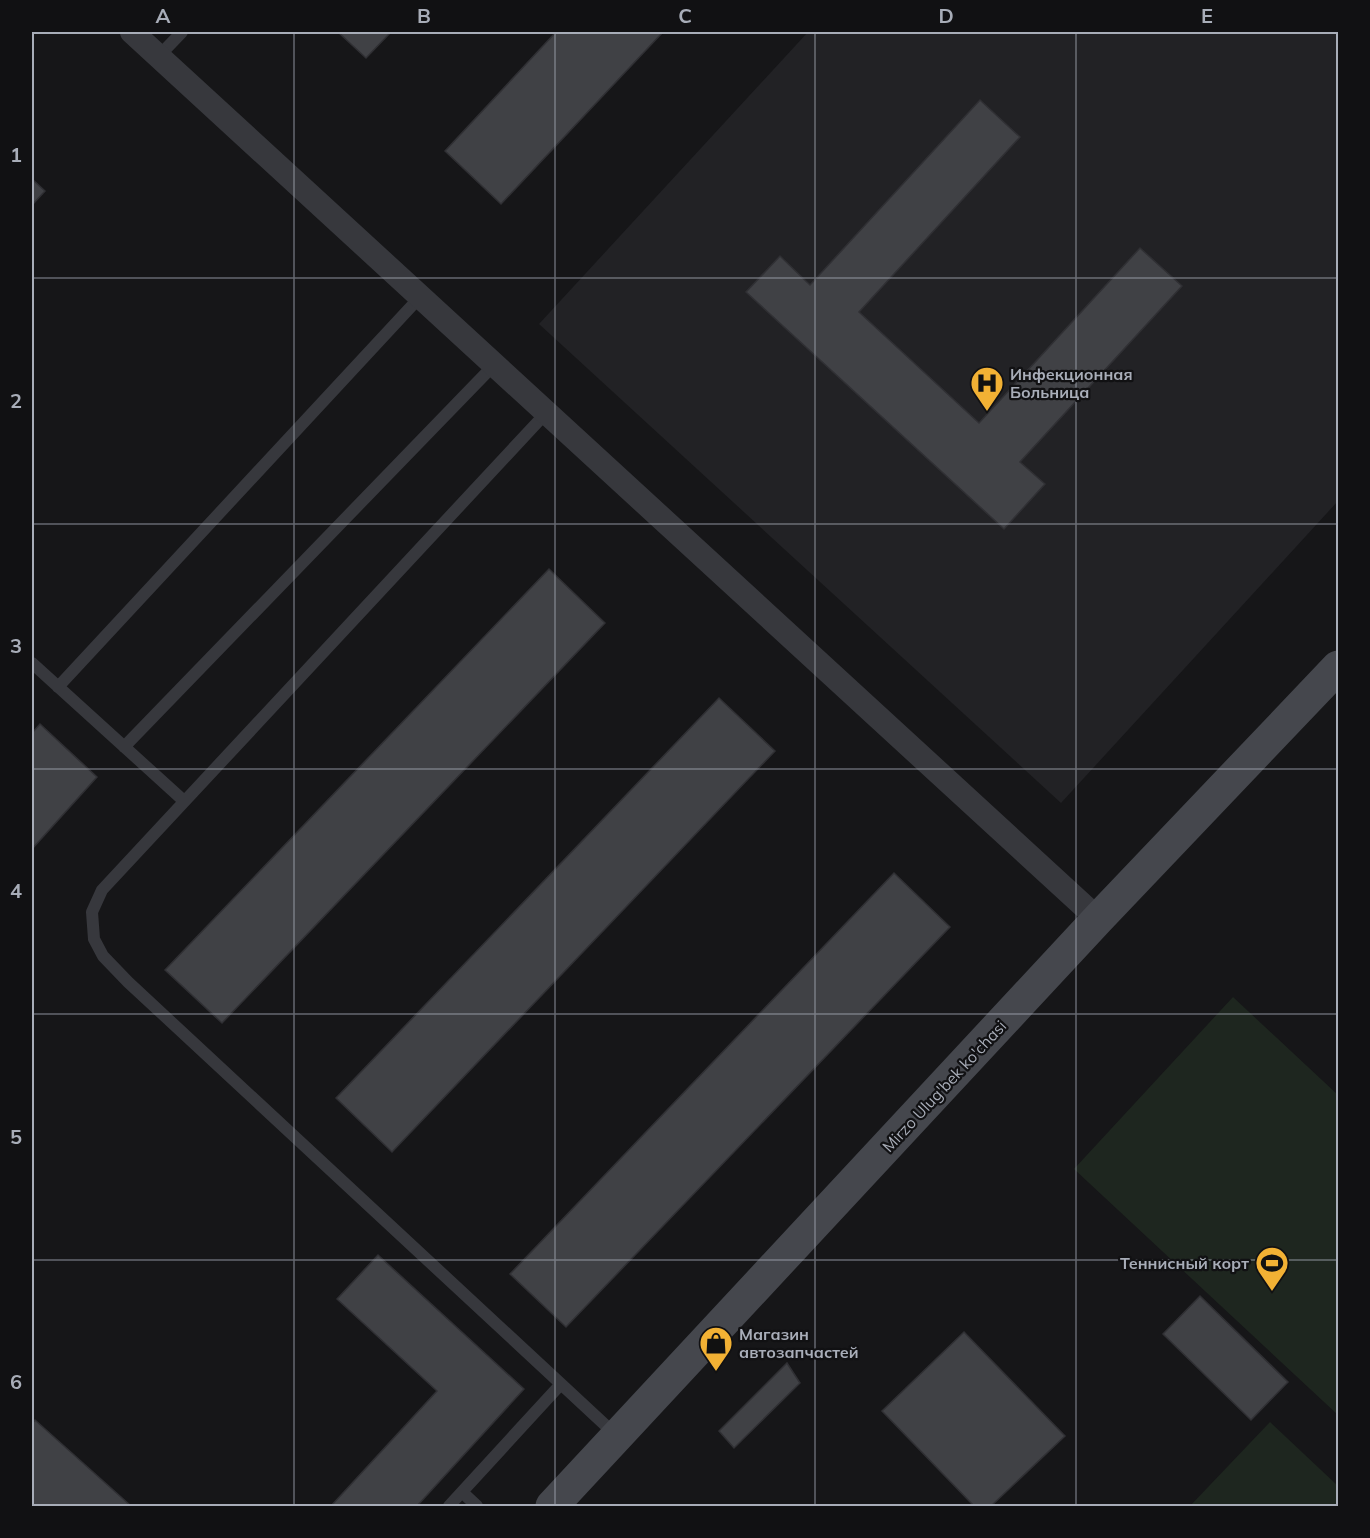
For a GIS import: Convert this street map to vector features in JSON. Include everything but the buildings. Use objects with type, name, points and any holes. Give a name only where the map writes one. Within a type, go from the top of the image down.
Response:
[{"type":"main road","name":"Mirzo Ulug'bek ko'chasi","points":[[552,1506],[1098,920],[1338,667]]},
{"type":"street","points":[[132,32],[1098,920]]},
{"type":"lane","points":[[159,56],[182,32]]},
{"type":"lane","points":[[58,687],[420,297]]},
{"type":"lane","points":[[124,747],[494,365]]},
{"type":"lane","points":[[547,412],[102,890],[92,912],[94,939],[103,956],[128,982],[618,1436]]},
{"type":"lane","points":[[32,663],[184,801]]},
{"type":"lane","points":[[449,1506],[561,1384]]},
{"type":"lane","points":[[462,1492],[477,1506]]},
{"type":"shaded area","name":"Инфекционная Больница","points":[[808,32],[1333,32],[1338,36],[1338,501],[1061,803],[539,324]]},
{"type":"shaded area","name":"Теннисный корт","points":[[1233,997],[1338,1095],[1338,1415],[1074,1169]]},
{"type":"shaded area","points":[[1270,1422],[1338,1486],[1338,1506],[1190,1506]]},
{"type":"place","name":"Инфекционная Больница","points":[[987,412]]},
{"type":"place","name":"Теннисный корт","points":[[1272,1292]]},
{"type":"place","name":"Магазин автозапчастей","points":[[716,1372]]}]
